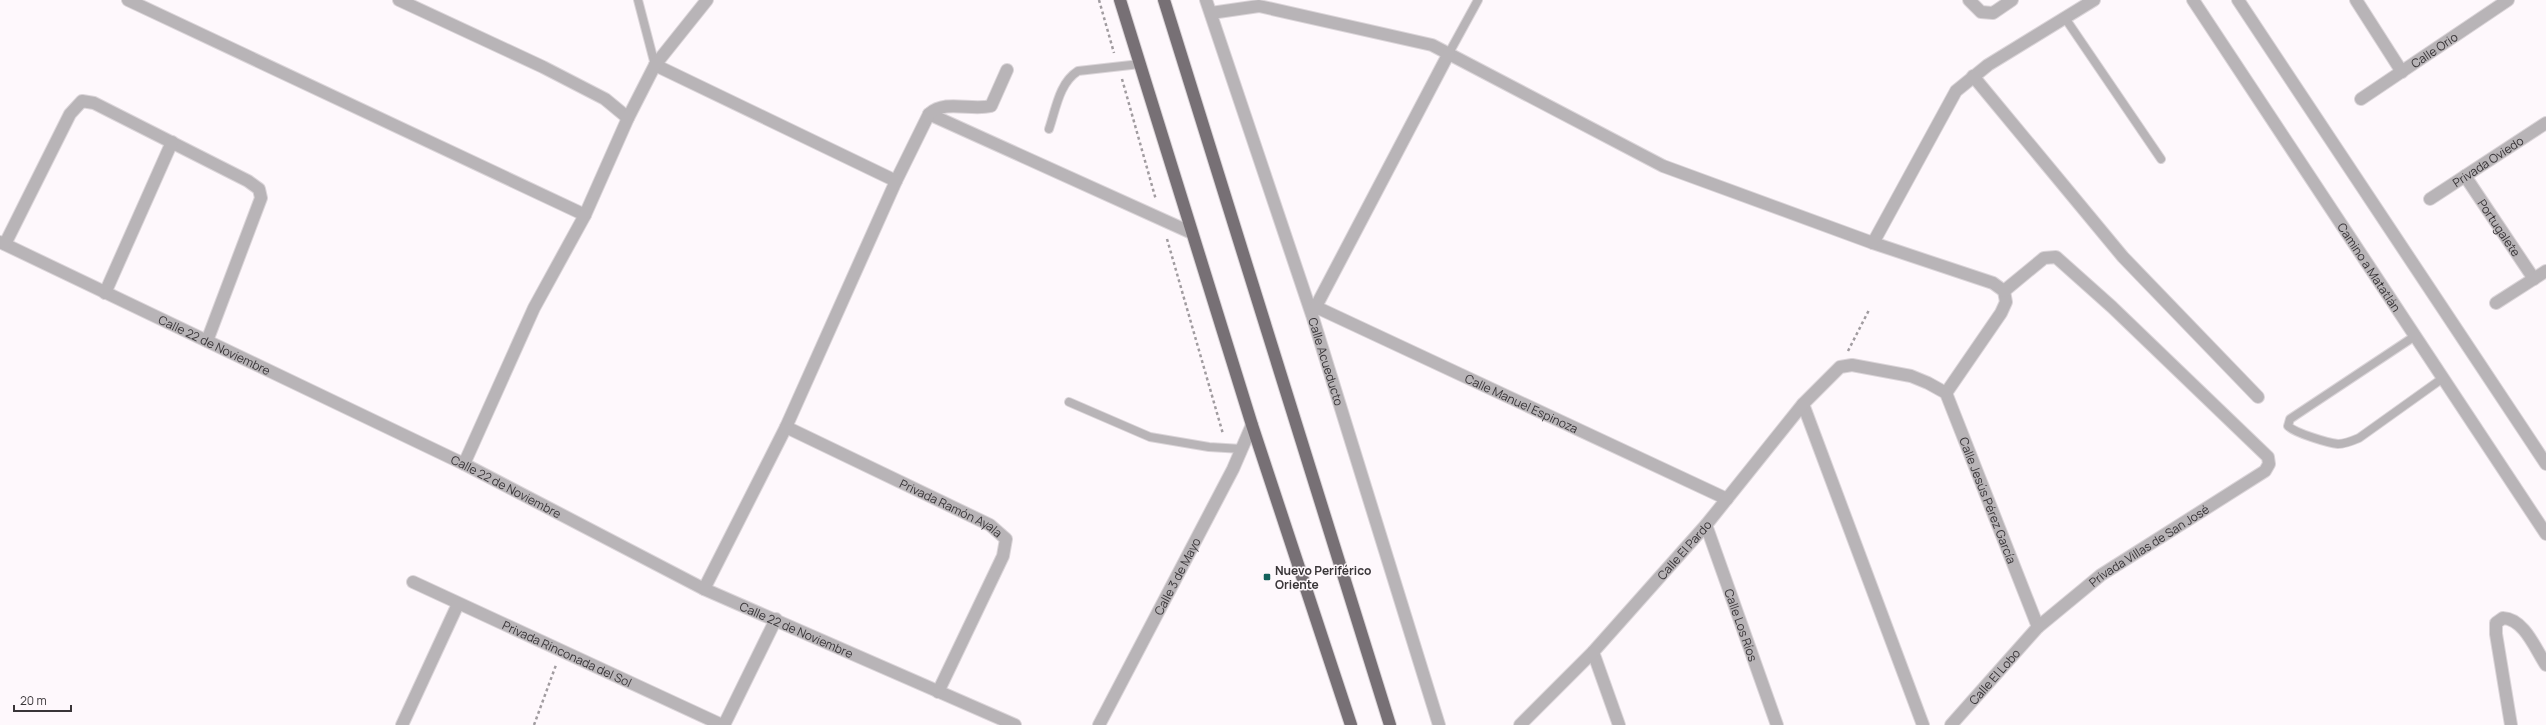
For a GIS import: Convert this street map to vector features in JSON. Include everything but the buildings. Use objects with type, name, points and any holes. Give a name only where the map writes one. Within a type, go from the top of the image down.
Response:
[{"type":"highway","points":[[1120,0],[1252,425],[1351,725]]},
{"type":"highway","points":[[1164,0],[1390,725]]},
{"type":"street","points":[[128,0],[585,215]]},
{"type":"street","points":[[399,0],[543,67],[605,99],[628,118]]},
{"type":"street","points":[[464,464],[534,308],[585,215],[628,118],[655,65],[707,0]]},
{"type":"street","name":"Calle Acueducto","points":[[1206,0],[1314,311],[1439,725]]},
{"type":"street","points":[[1969,0],[1981,12],[1992,13],[2012,0]]},
{"type":"street","points":[[1873,243],[1956,91],[1973,76],[2094,0]]},
{"type":"street","name":"Camino a Matatlán","points":[[2193,0],[2546,534]]},
{"type":"street","points":[[2238,0],[2546,464]]},
{"type":"street","points":[[2356,0],[2402,72]]},
{"type":"street","name":"Calle Orio","points":[[2360,99],[2508,0]]},
{"type":"street","points":[[1211,13],[1261,3],[1432,45],[1663,166],[1873,243],[1993,283],[2004,291],[2006,302],[2001,313],[1946,394],[1928,383],[1911,376],[1852,365],[1840,367]]},
{"type":"street","points":[[1314,311],[1449,53]]},
{"type":"street","points":[[655,65],[896,181]]},
{"type":"street","points":[[704,588],[786,427],[896,181],[929,114],[935,108],[944,106],[983,108],[991,106],[1007,70]]},
{"type":"street","points":[[1973,76],[2123,257],[2258,397]]},
{"type":"street","points":[[2,243],[70,114],[82,101],[94,103],[248,181],[259,189],[261,198],[207,341]]},
{"type":"street","points":[[929,114],[1192,233]]},
{"type":"street","name":"Privada Oviedo","points":[[2430,199],[2546,123]]},
{"type":"street","points":[[106,293],[172,142]]},
{"type":"street","name":"Portugalete","points":[[2465,176],[2534,279]]},
{"type":"street","name":"Calle 22 de Noviembre","points":[[2,243],[464,464],[704,588],[1015,725]]},
{"type":"street","name":"Privada Villas de San José","points":[[2004,291],[2044,258],[2056,257],[2112,306],[2268,457],[2269,464],[2265,470],[2101,575],[2038,627]]},
{"type":"street","points":[[2496,303],[2546,271]]},
{"type":"street","name":"Calle Manuel Espinoza","points":[[1314,311],[1727,499]]},
{"type":"street","name":"Calle El Pardo","points":[[1520,725],[1593,652],[1706,525],[1803,404],[1840,367]]},
{"type":"street","name":"Calle Jesús Pérez García","points":[[1946,394],[2038,627]]},
{"type":"street","points":[[1803,404],[1923,725]]},
{"type":"street","name":"Calle 3 de Mayo","points":[[1099,725],[1233,469],[1252,425]]},
{"type":"street","name":"Privada Ramón Ayala","points":[[786,427],[990,525],[1006,538],[1003,556],[938,692]]},
{"type":"street","name":"Calle Los Ríos","points":[[1706,525],[1777,725]]},
{"type":"street","name":"Privada Rinconada del Sol","points":[[412,582],[458,604],[562,649],[723,725]]},
{"type":"street","points":[[402,725],[458,604]]},
{"type":"street","points":[[2511,725],[2496,634],[2496,623],[2503,618],[2512,618],[2521,627],[2546,665]]},
{"type":"street","points":[[723,725],[776,619]]},
{"type":"street","name":"Calle El Lobo","points":[[1951,725],[2038,627]]},
{"type":"street","points":[[1593,652],[1618,725]]},
{"type":"lane","points":[[638,0],[655,65]]},
{"type":"lane","points":[[1449,53],[1478,0]]},
{"type":"lane","points":[[2065,18],[2161,159]]},
{"type":"lane","points":[[1049,129],[1063,87],[1070,76],[1078,71],[1140,64]]},
{"type":"lane","points":[[2415,336],[2290,419],[2288,426],[2295,431],[2337,444],[2348,442],[2359,438],[2443,378]]},
{"type":"lane","points":[[1069,402],[1150,437],[1209,447],[1242,449]]},
{"type":"path","points":[[1840,367],[1869,310]]},
{"type":"path","points":[[534,725],[562,649]]},
{"type":"place","name":"Nuevo Periférico Oriente","points":[[1267,577]]}]
